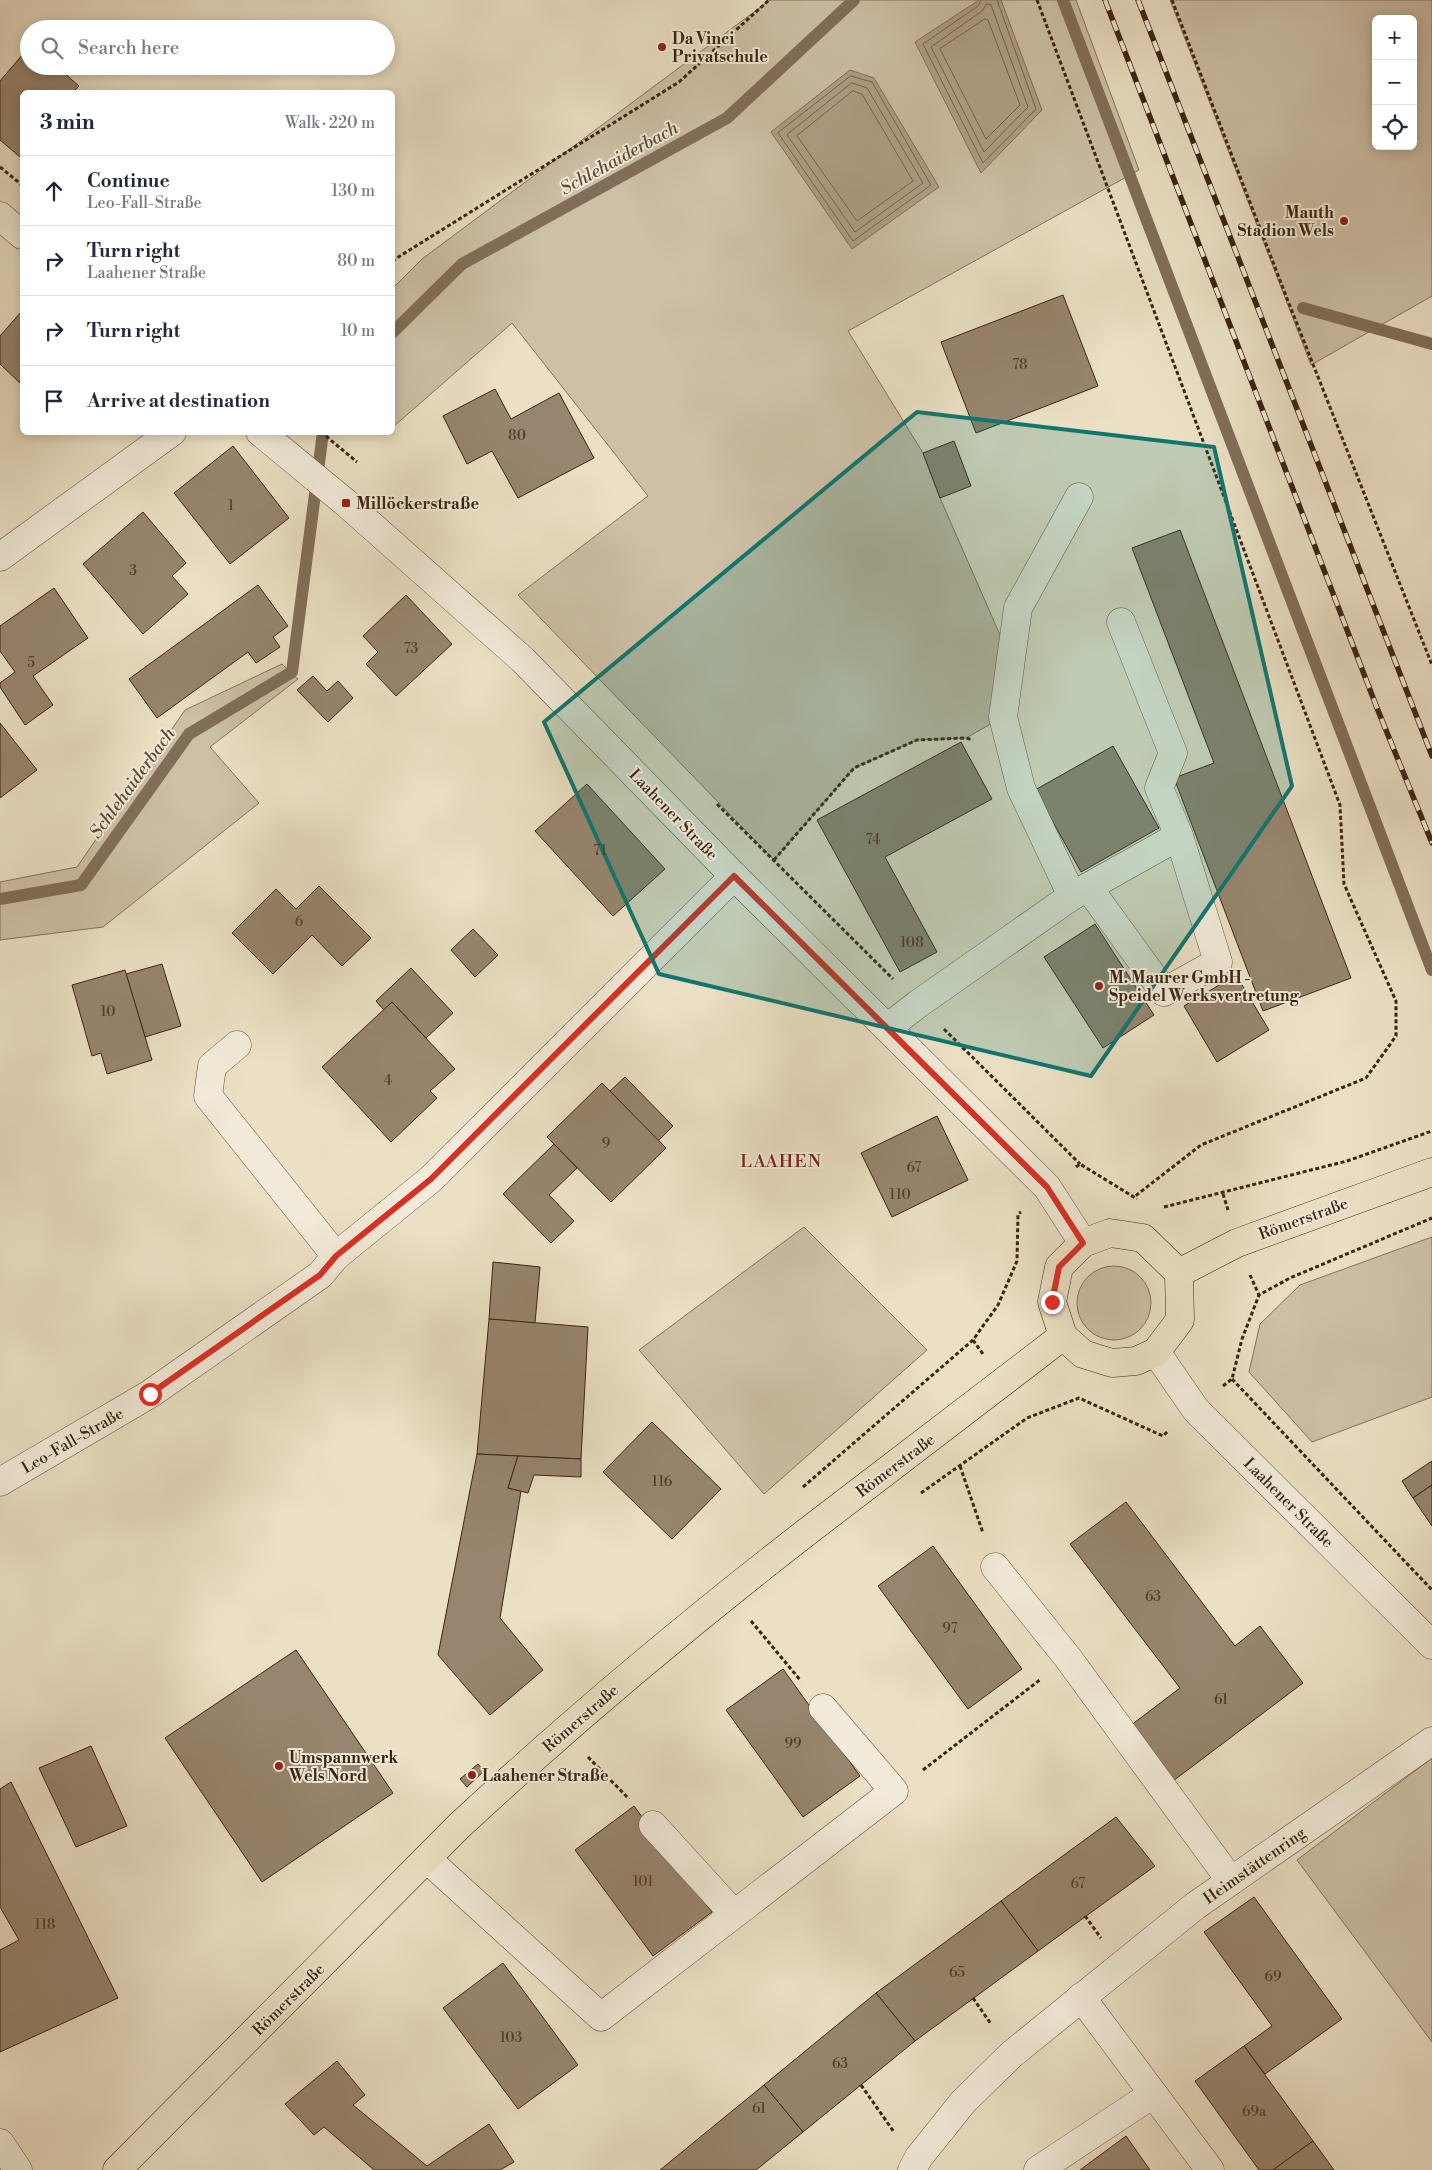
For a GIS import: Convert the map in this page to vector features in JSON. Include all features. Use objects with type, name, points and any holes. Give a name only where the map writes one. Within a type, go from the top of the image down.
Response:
[{"type":"main road","name":"Römerstraße","points":[[1179,1273],[1236,1242],[1432,1172]]},
{"type":"main road","points":[[1110,1233],[1143,1238],[1179,1273],[1180,1320],[1156,1352],[1136,1361],[1112,1363],[1083,1354],[1063,1336],[1052,1302],[1059,1267],[1083,1243],[1110,1233]]},
{"type":"main road","name":"Römerstraße","points":[[117,2170],[494,1793],[616,1687],[808,1531],[1063,1336]]},
{"type":"street","points":[[0,216],[20,233]]},
{"type":"street","points":[[0,557],[168,435]]},
{"type":"street","name":"Laahener Straße","points":[[264,435],[346,503],[523,660],[734,876],[1047,1187],[1083,1243]]},
{"type":"street","points":[[1079,497],[1018,608],[1003,717],[1021,788],[1080,891],[1164,992],[1218,962],[1179,836],[1159,788],[1173,753],[1121,622]]},
{"type":"street","points":[[887,1028],[918,1004],[1080,891],[1179,836]]},
{"type":"street","name":"Leo-Fall-Straße","points":[[0,1482],[150,1394],[320,1275],[336,1256],[431,1179],[734,876]]},
{"type":"street","points":[[237,1045],[212,1066],[208,1096],[336,1256]]},
{"type":"street","name":"Laahener Straße","points":[[1156,1352],[1196,1410],[1432,1646]]},
{"type":"street","points":[[995,1567],[1068,1658],[1231,1881]]},
{"type":"street","points":[[427,1859],[601,2017],[894,1791],[823,1708]]},
{"type":"street","name":"Heimstättenring","points":[[915,2163],[963,2102],[1005,2061],[1081,1997],[1195,1906],[1432,1741]]},
{"type":"street","points":[[654,1825],[734,1914]]},
{"type":"street","points":[[1081,1997],[1210,2170]]},
{"type":"street","points":[[1038,2170],[1153,2094]]},
{"type":"street","points":[[0,2143],[18,2170]]},
{"type":"path","points":[[395,259],[679,82],[770,0]]},
{"type":"path","points":[[1037,0],[1340,805],[1344,884],[1396,1001],[1396,1036],[1366,1078],[1201,1145],[1134,1198]]},
{"type":"path","points":[[1172,0],[1288,302],[1432,665]]},
{"type":"path","points":[[0,167],[20,184]]},
{"type":"path","points":[[325,435],[347,453]]},
{"type":"path","points":[[774,860],[854,768],[917,740],[966,738],[1012,751]]},
{"type":"path","points":[[1223,1194],[1347,1161],[1432,1131]]},
{"type":"path","points":[[1432,1218],[1290,1278],[1259,1295],[1242,1339],[1232,1379],[1432,1590]]},
{"type":"path","points":[[920,1493],[1028,1418],[1079,1398],[1163,1436],[1196,1410]]},
{"type":"path","points":[[960,1466],[995,1567]]},
{"type":"path","points":[[745,1615],[823,1708]]},
{"type":"path","points":[[894,1791],[1068,1658]]},
{"type":"path","points":[[584,1754],[654,1825]]},
{"type":"path","points":[[861,2085],[915,2163]]},
{"type":"highlighted area","points":[[917,412],[1214,447],[1292,786],[1091,1076],[659,974],[544,722]]},
{"type":"shaded area","points":[[770,0],[1076,0],[1139,170],[848,331],[923,453],[940,498],[1011,660],[1003,717],[966,738],[917,740],[854,768],[774,860],[518,595],[648,496],[512,323],[395,425],[395,286],[422,259]]},
{"type":"shaded area","name":"Mauth Stadion Wels","points":[[1170,0],[1432,0],[1432,296],[1311,365]]},
{"type":"shaded area","points":[[282,664],[298,679],[210,747],[259,803],[103,927],[0,940],[0,882],[77,867],[185,710]]},
{"type":"shaded area","points":[[804,1227],[927,1350],[764,1494],[639,1350]]},
{"type":"shaded area","points":[[1432,1237],[1432,1397],[1312,1442],[1249,1372],[1260,1324],[1300,1285]]},
{"type":"shaded area","points":[[1114,1266],[1128,1269],[1140,1277],[1148,1289],[1151,1303],[1148,1317],[1140,1329],[1128,1337],[1114,1340],[1100,1337],[1088,1329],[1080,1317],[1077,1303],[1080,1289],[1088,1277],[1100,1269]]},
{"type":"shaded area","points":[[1432,1758],[1432,2042],[1297,1860]]},
{"type":"water","points":[[979,0],[1001,0],[1042,110],[981,173],[915,42]]},
{"type":"water","points":[[850,70],[874,78],[939,187],[852,249],[771,132]]},
{"type":"building","points":[[20,58],[20,75],[66,75],[79,86],[75,90],[20,90],[20,157],[0,140],[0,81]]},
{"type":"building","points":[[1063,295],[1098,386],[976,433],[941,342]]},
{"type":"building","points":[[20,313],[20,383],[0,364],[0,336]]},
{"type":"building","points":[[495,389],[511,419],[559,393],[594,458],[518,498],[492,451],[467,464],[443,416]]},
{"type":"building","points":[[954,441],[971,486],[940,498],[923,453]]},
{"type":"building","points":[[233,446],[289,518],[230,564],[174,493]]},
{"type":"building","points":[[143,512],[186,563],[172,576],[188,594],[143,634],[83,564]]},
{"type":"building","points":[[1180,530],[1351,978],[1263,1011],[1174,778],[1214,763],[1132,548]]},
{"type":"building","points":[[258,585],[288,626],[273,637],[280,647],[256,663],[248,652],[157,718],[129,679]]},
{"type":"building","points":[[54,588],[88,638],[33,676],[53,705],[25,725],[0,687],[0,683],[15,672],[0,651],[0,626]]},
{"type":"building","points":[[406,595],[452,644],[396,696],[366,664],[378,652],[363,636]]},
{"type":"building","points":[[313,676],[327,691],[338,681],[353,698],[328,722],[297,690]]},
{"type":"building","points":[[0,723],[37,770],[0,798]]},
{"type":"building","points":[[961,742],[992,799],[885,857],[937,952],[900,972],[817,820]]},
{"type":"building","points":[[1113,746],[1159,828],[1081,872],[1035,790]]},
{"type":"building","points":[[587,784],[665,869],[613,916],[535,831]]},
{"type":"building","points":[[319,886],[371,938],[342,966],[312,935],[273,974],[232,933],[276,889],[296,909]]},
{"type":"building","name":"M. Maurer GmbH - Speidel Werksvertretung","points":[[1095,924],[1154,1015],[1103,1048],[1044,957]]},
{"type":"building","points":[[473,929],[498,955],[475,977],[451,950]]},
{"type":"building","points":[[162,964],[181,1026],[145,1037],[126,974]]},
{"type":"building","points":[[411,968],[453,1013],[426,1038],[392,1002],[384,1010],[376,1001]]},
{"type":"building","points":[[125,970],[152,1060],[107,1074],[101,1053],[92,1056],[72,985]]},
{"type":"building","points":[[1236,975],[1269,1030],[1217,1062],[1184,1006]]},
{"type":"building","points":[[392,1002],[455,1069],[430,1091],[437,1098],[391,1142],[322,1067]]},
{"type":"building","points":[[625,1077],[673,1126],[658,1141],[610,1091]]},
{"type":"building","points":[[602,1083],[666,1148],[611,1202],[547,1137]]},
{"type":"building","points":[[937,1116],[968,1180],[892,1217],[861,1153]]},
{"type":"building","points":[[554,1144],[577,1168],[549,1195],[574,1221],[551,1243],[503,1194]]},
{"type":"building","points":[[493,1262],[540,1267],[535,1323],[489,1319]]},
{"type":"building","points":[[489,1319],[588,1327],[581,1459],[477,1454]]},
{"type":"building","points":[[652,1422],[721,1489],[672,1539],[603,1472]]},
{"type":"building","points":[[477,1454],[518,1456],[508,1488],[521,1491],[500,1618],[543,1670],[490,1715],[438,1655]]},
{"type":"building","points":[[518,1456],[581,1459],[581,1477],[534,1475],[528,1493],[508,1488]]},
{"type":"building","points":[[1432,1461],[1432,1485],[1413,1498],[1402,1481]]},
{"type":"building","points":[[1432,1485],[1432,1526],[1413,1498]]},
{"type":"building","points":[[1126,1502],[1235,1646],[1260,1626],[1303,1683],[1169,1784],[1126,1729],[1180,1688],[1070,1544]]},
{"type":"building","points":[[933,1546],[1022,1669],[968,1709],[878,1586]]},
{"type":"building","name":"Umspannwerk Wels Nord","points":[[296,1650],[393,1793],[262,1882],[165,1738]]},
{"type":"building","points":[[783,1669],[860,1776],[803,1817],[726,1710]]},
{"type":"building","points":[[91,1746],[127,1826],[76,1847],[39,1768]]},
{"type":"building","name":"Laahener Straße","points":[[478,1764],[484,1771],[467,1787],[460,1779]]},
{"type":"building","points":[[11,1782],[118,1998],[0,2052],[0,1950],[19,1940],[0,1907],[0,1789]]},
{"type":"building","points":[[634,1806],[712,1912],[653,1956],[575,1850]]},
{"type":"building","points":[[1116,1817],[1155,1866],[1038,1951],[1001,1901]]},
{"type":"building","points":[[1254,1897],[1342,2019],[1265,2074],[1244,2046],[1272,2026],[1204,1932]]},
{"type":"building","points":[[1001,1901],[1038,1951],[915,2041],[876,1993]]},
{"type":"building","points":[[503,1963],[578,2065],[518,2109],[443,2008]]},
{"type":"building","points":[[876,1993],[915,2041],[803,2132],[764,2085]]},
{"type":"building","points":[[1244,2046],[1313,2141],[1273,2170],[1259,2170],[1195,2081]]},
{"type":"building","points":[[337,2061],[365,2095],[353,2105],[427,2166],[489,2124],[514,2162],[500,2170],[374,2170],[324,2127],[314,2135],[285,2104]]},
{"type":"building","points":[[764,2085],[803,2132],[756,2170],[660,2170]]},
{"type":"building","points":[[1126,2136],[1150,2170],[1080,2170]]},
{"type":"building","points":[[1313,2141],[1334,2170],[1273,2170]]},
{"type":"waterway","name":"Schlehaiderbach","points":[[395,330],[462,264],[727,118],[854,0]]},
{"type":"waterway","points":[[1063,0],[1432,970]]},
{"type":"waterway","points":[[1303,308],[1432,344]]},
{"type":"waterway","name":"Schlehaiderbach","points":[[0,899],[81,885],[189,734],[292,672],[323,435]]},
{"type":"railway","points":[[1105,0],[1377,708],[1432,843]]},
{"type":"railway","points":[[1138,0],[1432,756]]},
{"type":"place","name":"Da Vinci Privatschule","points":[[662,47]]},
{"type":"place","name":"Mauth Stadion Wels","points":[[1344,221]]},
{"type":"place","name":"Millöckerstraße","points":[[346,503]]},
{"type":"place","name":"M. Maurer GmbH - Speidel Werksvertretung","points":[[1099,986]]},
{"type":"place","name":"Umspannwerk Wels Nord","points":[[279,1766]]},
{"type":"place","name":"Laahener Straße","points":[[472,1775]]},
{"type":"district","name":"LAAHEN","points":[[781,1161]]},
{"type":"route","points":[[150,1394],[320,1275],[336,1256],[431,1179],[734,876],[1047,1187],[1083,1243],[1059,1267],[1052,1302]]}]
